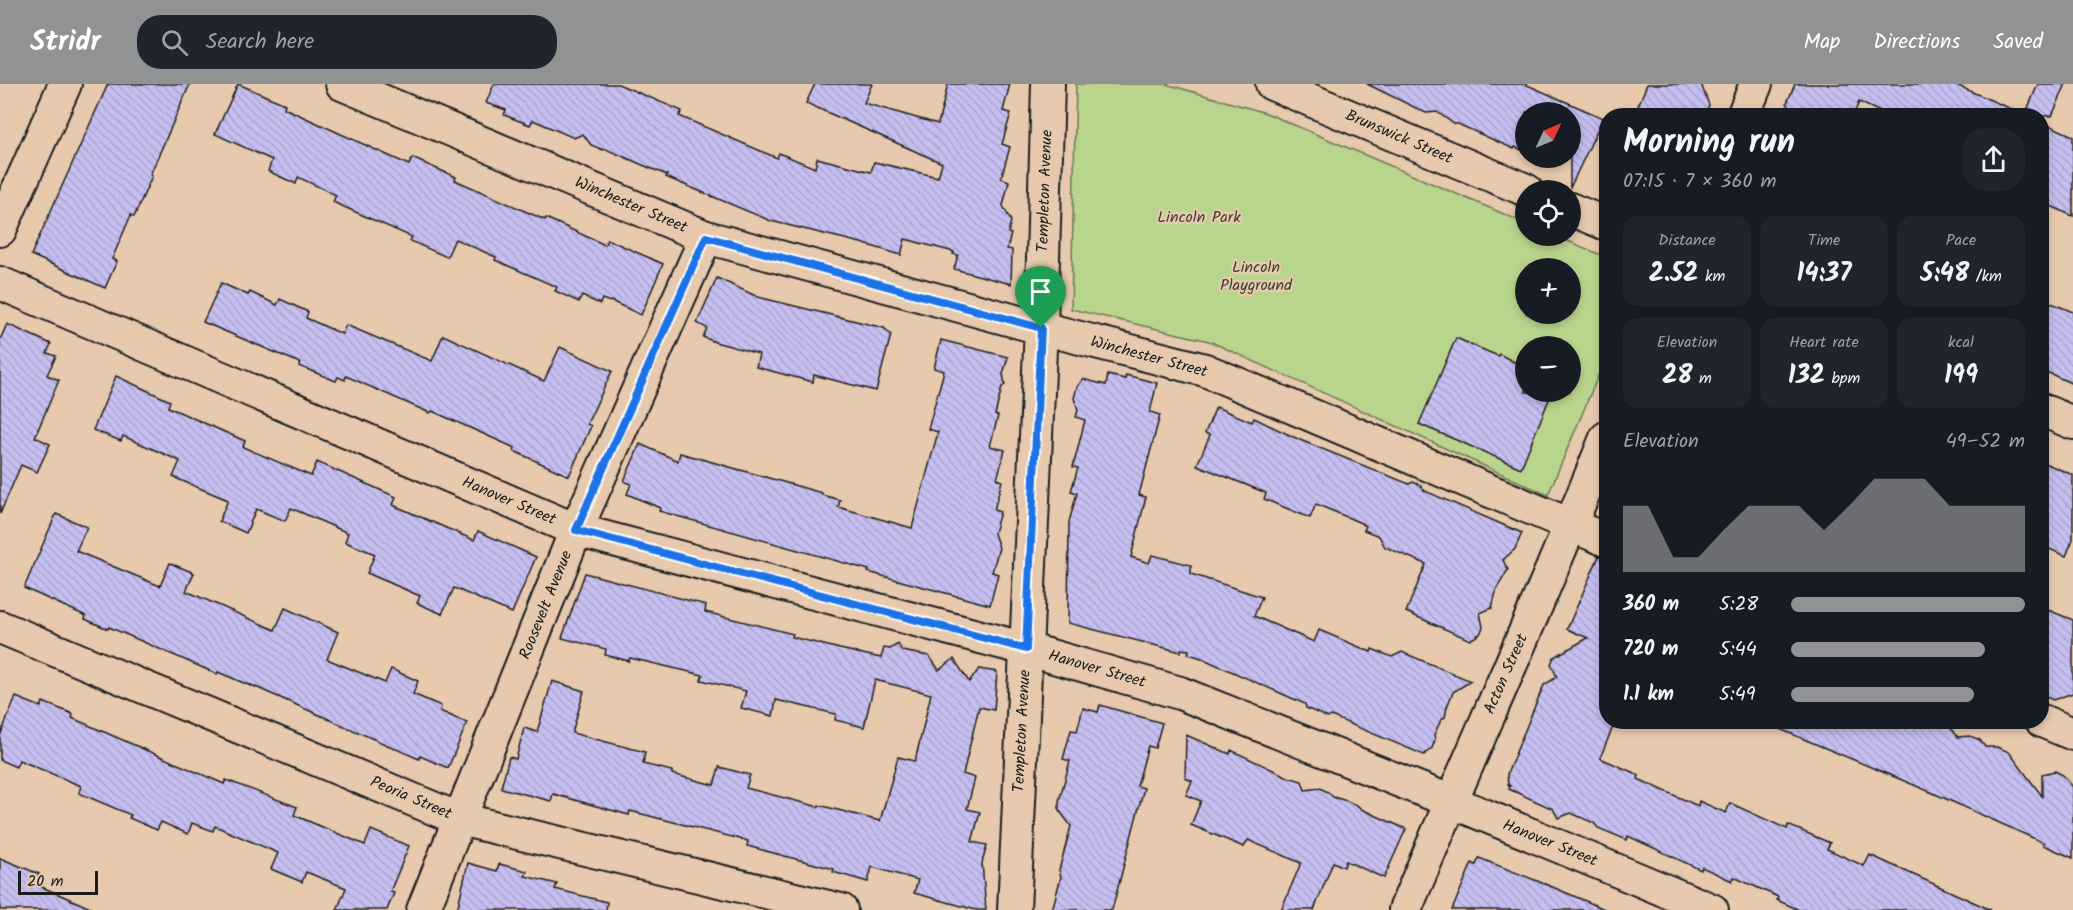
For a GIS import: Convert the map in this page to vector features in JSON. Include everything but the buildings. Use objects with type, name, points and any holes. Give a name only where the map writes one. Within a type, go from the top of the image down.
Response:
[{"type":"street","points":[[0,230],[64,84]]},
{"type":"street","name":"Winchester Street","points":[[342,84],[706,237],[1205,370],[1599,537]]},
{"type":"street","name":"Templeton Avenue","points":[[1014,910],[1041,328],[1048,84]]},
{"type":"street","name":"Brunswick Street","points":[[1272,84],[1515,185]]},
{"type":"street","points":[[1746,108],[1756,84]]},
{"type":"street","points":[[1581,214],[1599,221]]},
{"type":"street","name":"Roosevelt Avenue","points":[[423,910],[576,530],[706,237]]},
{"type":"street","name":"Hanover Street","points":[[0,283],[576,530],[1026,649],[1180,693],[1450,801],[1712,910]]},
{"type":"street","points":[[2049,413],[2073,423]]},
{"type":"street","name":"Acton Street","points":[[1405,910],[1450,801],[1572,525],[1599,456]]},
{"type":"street","name":"Peoria Street","points":[[0,627],[459,819],[841,910]]},
{"type":"street","points":[[2049,724],[2073,734]]},
{"type":"green space","name":"Lincoln Park","points":[[1076,84],[1166,84],[1266,113],[1515,219],[1515,246],[1580,246],[1599,254],[1599,374],[1548,495],[1209,341],[1071,309]]},
{"type":"route","points":[[706,237],[1041,328],[1026,649],[576,530],[706,237]]},
{"type":"park label","name":"Lincoln Playground","points":[[1256,276]]}]
